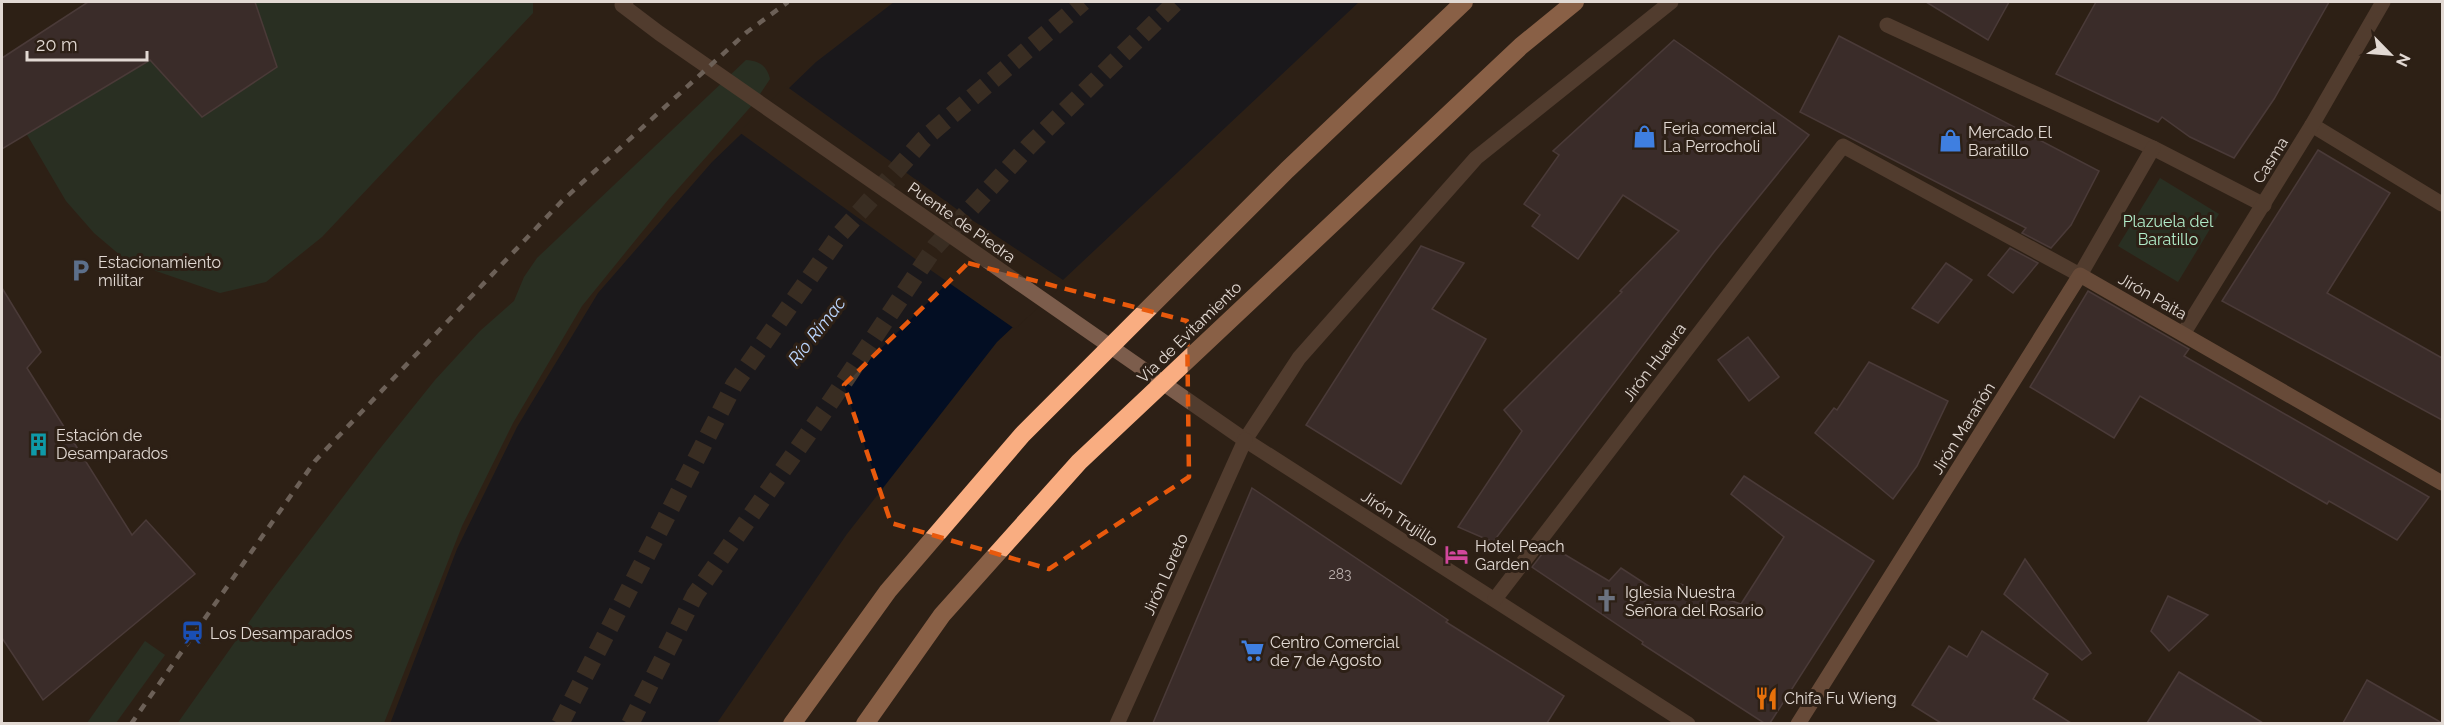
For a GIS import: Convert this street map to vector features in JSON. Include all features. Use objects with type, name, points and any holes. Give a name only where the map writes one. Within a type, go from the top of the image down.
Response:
[{"type":"highway","points":[[792,723],[888,591],[1022,435],[1287,170],[1464,2]]},
{"type":"highway","name":"Vía de Evitamiento","points":[[865,723],[942,615],[1079,462],[1504,62],[1575,2]]},
{"type":"main road","name":"Jirón Paita","points":[[2080,275],[2442,483]]},
{"type":"main road","name":"Jirón Marañón","points":[[1798,723],[2080,275]]},
{"type":"street","name":"Jirón Loreto","points":[[1117,723],[1245,440],[1299,358],[1476,158],[1671,2]]},
{"type":"street","name":"Casma","points":[[2183,334],[2264,205],[2383,2]]},
{"type":"street","name":"Puente de Piedra","points":[[624,3],[659,33],[1245,440]]},
{"type":"street","points":[[1887,25],[2153,148],[2264,205]]},
{"type":"street","points":[[2312,125],[2442,204]]},
{"type":"street","name":"Jirón Paita","points":[[1843,146],[2080,275]]},
{"type":"street","name":"Jirón Huaura","points":[[1495,599],[1843,146]]},
{"type":"street","name":"Jirón Marañón","points":[[2080,275],[2153,148]]},
{"type":"street","name":"Jirón Trujillo","points":[[1245,440],[1688,723]]},
{"type":"highlighted area","points":[[968,263],[1187,321],[1189,477],[1049,569],[891,523],[844,385]]},
{"type":"green space","points":[[255,2],[533,2],[533,13],[322,237],[266,282],[220,293],[127,261],[94,233],[66,201],[26,133],[150,60],[202,117],[277,67]]},
{"type":"green space","points":[[746,60],[762,65],[770,79],[754,103],[668,200],[582,306],[513,423],[462,526],[384,723],[177,724],[269,594],[378,451],[435,380],[480,331],[514,301],[524,277],[537,258]]},
{"type":"green space","name":"Plazuela del Baratillo","points":[[2160,178],[2219,214],[2178,282],[2118,246]]},
{"type":"green space","points":[[145,641],[165,655],[116,723],[87,723]]},
{"type":"water","name":"Río Rímac","points":[[894,2],[1359,2],[997,342],[847,534],[717,723],[390,724],[457,549],[517,427],[598,293],[712,162],[816,62]]},
{"type":"pier","points":[[786,86],[969,218],[1066,282],[1015,329],[932,271],[739,132]]},
{"type":"building","points":[[88,2],[255,2],[277,67],[202,117],[150,60],[2,149],[2,58]]},
{"type":"building","points":[[1926,2],[2009,2],[1988,40]]},
{"type":"building","points":[[2096,2],[2329,2],[2274,99],[2234,158],[2190,137],[2162,117],[2158,122],[2056,74]]},
{"type":"building","name":"Mercado El Baratillo","points":[[1839,36],[2099,171],[2071,225],[2051,248],[2022,233],[2026,228],[1800,112]]},
{"type":"building","points":[[1674,40],[1809,135],[1714,252],[1493,542],[1458,527],[1522,431],[1504,410],[1622,292],[1620,291],[1679,231],[1623,195],[1578,259],[1532,226],[1540,215],[1524,204],[1559,155],[1553,151]]},
{"type":"building","points":[[2318,150],[2390,193],[2327,293],[2442,358],[2442,420],[2222,301]]},
{"type":"building","points":[[1421,246],[1464,263],[1432,309],[1486,339],[1401,484],[1306,425]]},
{"type":"building","points":[[2010,248],[2038,263],[2013,293],[1988,275]]},
{"type":"building","points":[[1946,263],[1972,280],[1938,323],[1912,308]]},
{"type":"building","name":"Estación de Desamparados","points":[[2,288],[41,352],[27,368],[132,535],[146,520],[195,574],[43,700],[2,638]]},
{"type":"building","points":[[2088,291],[2189,349],[2184,356],[2429,497],[2397,540],[2329,501],[2327,504],[2140,396],[2114,438],[2030,387]]},
{"type":"building","points":[[1748,337],[1779,377],[1749,401],[1718,360]]},
{"type":"building","points":[[1869,362],[1948,401],[1917,466],[1893,499],[1815,433],[1834,408],[1837,410]]},
{"type":"building","points":[[1744,476],[1874,561],[1770,723],[1764,723],[1642,644],[1643,642],[1532,567],[1549,545],[1609,581],[1621,568],[1670,600],[1680,584],[1741,604],[1784,537],[1731,494]]},
{"type":"building","points":[[1252,488],[1448,620],[1446,622],[1564,696],[1547,723],[1153,723]]},
{"type":"building","points":[[2025,559],[2091,653],[2082,660],[2004,594]]},
{"type":"building","points":[[2168,596],[2208,615],[2169,651],[2151,631]]},
{"type":"building","points":[[1982,631],[2048,674],[2033,699],[2071,723],[1941,723],[1912,705],[1949,646],[1967,657]]},
{"type":"building","points":[[2179,672],[2263,723],[2147,723]]},
{"type":"building","points":[[2367,680],[2442,723],[2343,723]]},
{"type":"tunnel","points":[[560,724],[734,385],[841,233],[924,139],[1083,2]]},
{"type":"tunnel","points":[[630,724],[695,595],[825,410],[935,247],[1030,145],[1176,2]]},
{"type":"railway","points":[[131,724],[315,461],[562,201],[747,32],[788,2]]},
{"type":"place","name":"Feria comercial La Perrocholi","points":[[1645,137]]},
{"type":"place","name":"Mercado El Baratillo","points":[[1950,141]]},
{"type":"place","name":"Estacionamiento militar","points":[[80,271]]},
{"type":"place","name":"Estación de Desamparados","points":[[38,444]]},
{"type":"place","name":"Hotel Peach Garden","points":[[1457,555]]},
{"type":"place","name":"Iglesia Nuestra Señora del Rosario","points":[[1607,601]]},
{"type":"place","name":"Los Desamparados","points":[[192,633]]},
{"type":"place","name":"Centro Comercial de 7 de Agosto","points":[[1252,651]]},
{"type":"place","name":"Chifa Fu Wieng","points":[[1766,698]]}]
